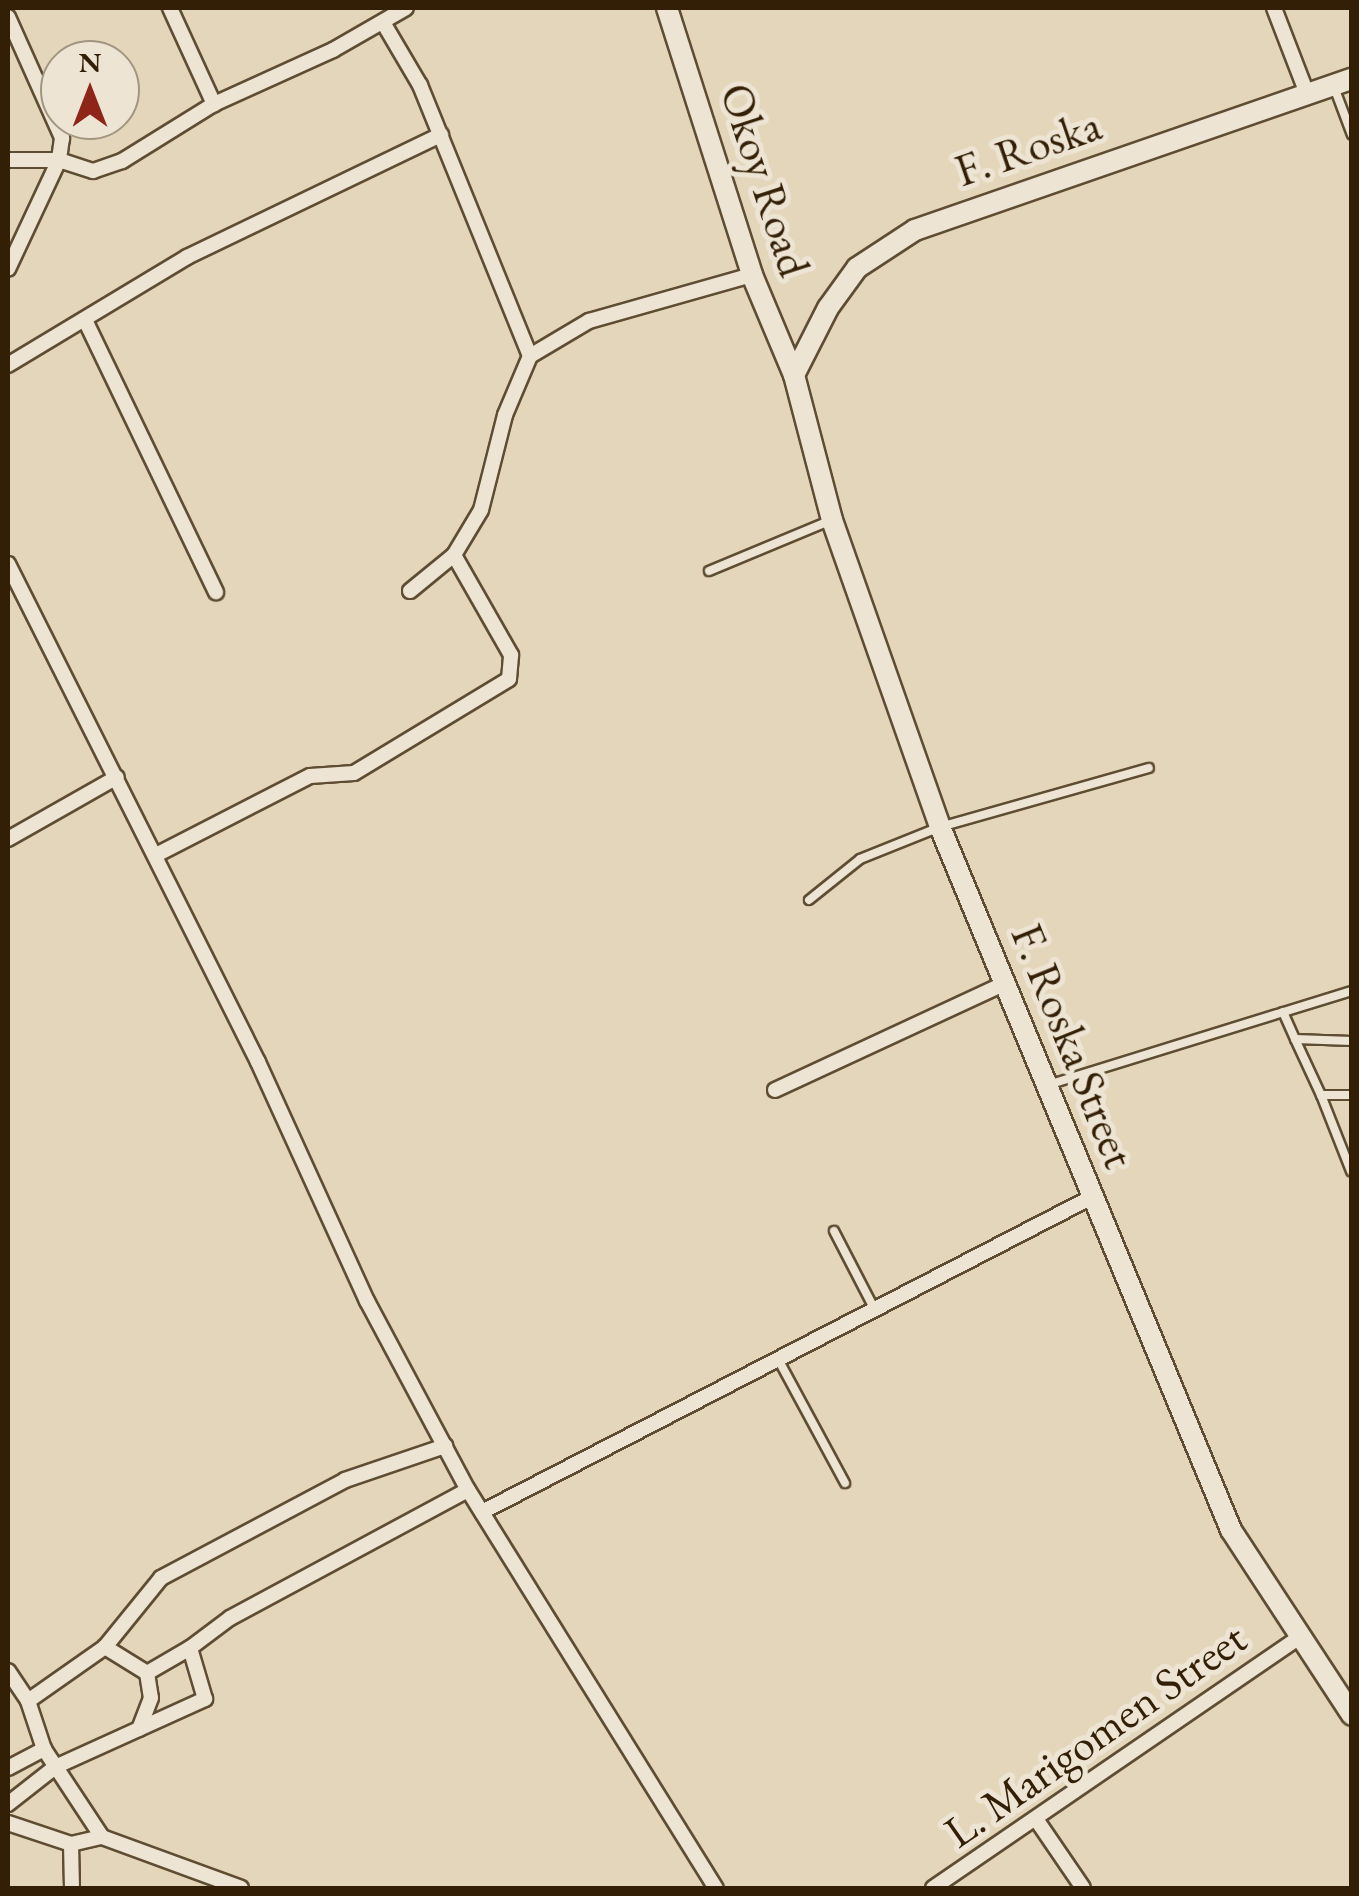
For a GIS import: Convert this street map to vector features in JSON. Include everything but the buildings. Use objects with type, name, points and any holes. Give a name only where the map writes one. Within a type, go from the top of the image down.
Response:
[{"type":"main road","name":"Okoy Road","points":[[661,9],[752,275],[794,375]]},
{"type":"main road","name":"F. Roska","points":[[794,375],[828,308],[857,268],[915,230],[1342,83]]},
{"type":"main road","name":"F. Roska Street","points":[[794,375],[832,520],[940,827],[1092,1197],[1231,1530],[1296,1638],[1352,1715]]},
{"type":"street","points":[[170,8],[214,104]]},
{"type":"street","points":[[8,160],[58,160],[93,171],[122,161],[214,104],[384,24],[406,8]]},
{"type":"street","points":[[1274,8],[1308,96]]},
{"type":"street","points":[[8,18],[62,138],[58,160],[8,268]]},
{"type":"street","points":[[384,24],[441,135],[530,356]]},
{"type":"street","points":[[8,365],[86,322],[187,258],[441,135]]},
{"type":"street","points":[[410,591],[454,555],[480,510],[506,415],[530,356],[589,321],[752,275]]},
{"type":"street","points":[[86,322],[216,592]]},
{"type":"street","points":[[156,855],[310,776],[354,773],[509,679],[511,655],[454,555]]},
{"type":"street","points":[[8,564],[156,855],[368,1300],[468,1490],[716,1888]]},
{"type":"street","points":[[8,839],[117,777]]},
{"type":"street","points":[[775,1090],[1004,983]]},
{"type":"street","points":[[482,1512],[1092,1197]]},
{"type":"street","points":[[28,1701],[105,1646],[162,1578],[344,1480],[445,1446]]},
{"type":"street","points":[[147,1673],[230,1618],[468,1490]]},
{"type":"street","name":"L. Marigomen Street","points":[[934,1888],[1296,1638]]},
{"type":"street","points":[[105,1646],[147,1673]]},
{"type":"street","points":[[8,1804],[55,1767],[205,1698],[190,1648]]},
{"type":"street","points":[[8,1672],[28,1701],[44,1749],[102,1836]]},
{"type":"street","points":[[138,1729],[150,1698],[147,1673]]},
{"type":"street","points":[[8,1768],[44,1749]]},
{"type":"street","points":[[1036,1819],[1083,1888]]},
{"type":"street","points":[[8,1823],[70,1844],[102,1836],[240,1888]]},
{"type":"street","points":[[70,1844],[72,1888]]},
{"type":"lane","points":[[1342,83],[1352,135]]},
{"type":"lane","points":[[708,571],[832,520]]},
{"type":"lane","points":[[809,900],[860,859],[940,827],[1149,768]]},
{"type":"lane","points":[[1047,1085],[1352,991]]},
{"type":"lane","points":[[1283,1012],[1352,1171]]},
{"type":"lane","points":[[1296,1040],[1352,1041]]},
{"type":"lane","points":[[1321,1094],[1352,1095]]},
{"type":"lane","points":[[834,1232],[875,1310]]},
{"type":"lane","points":[[778,1359],[845,1483]]}]
